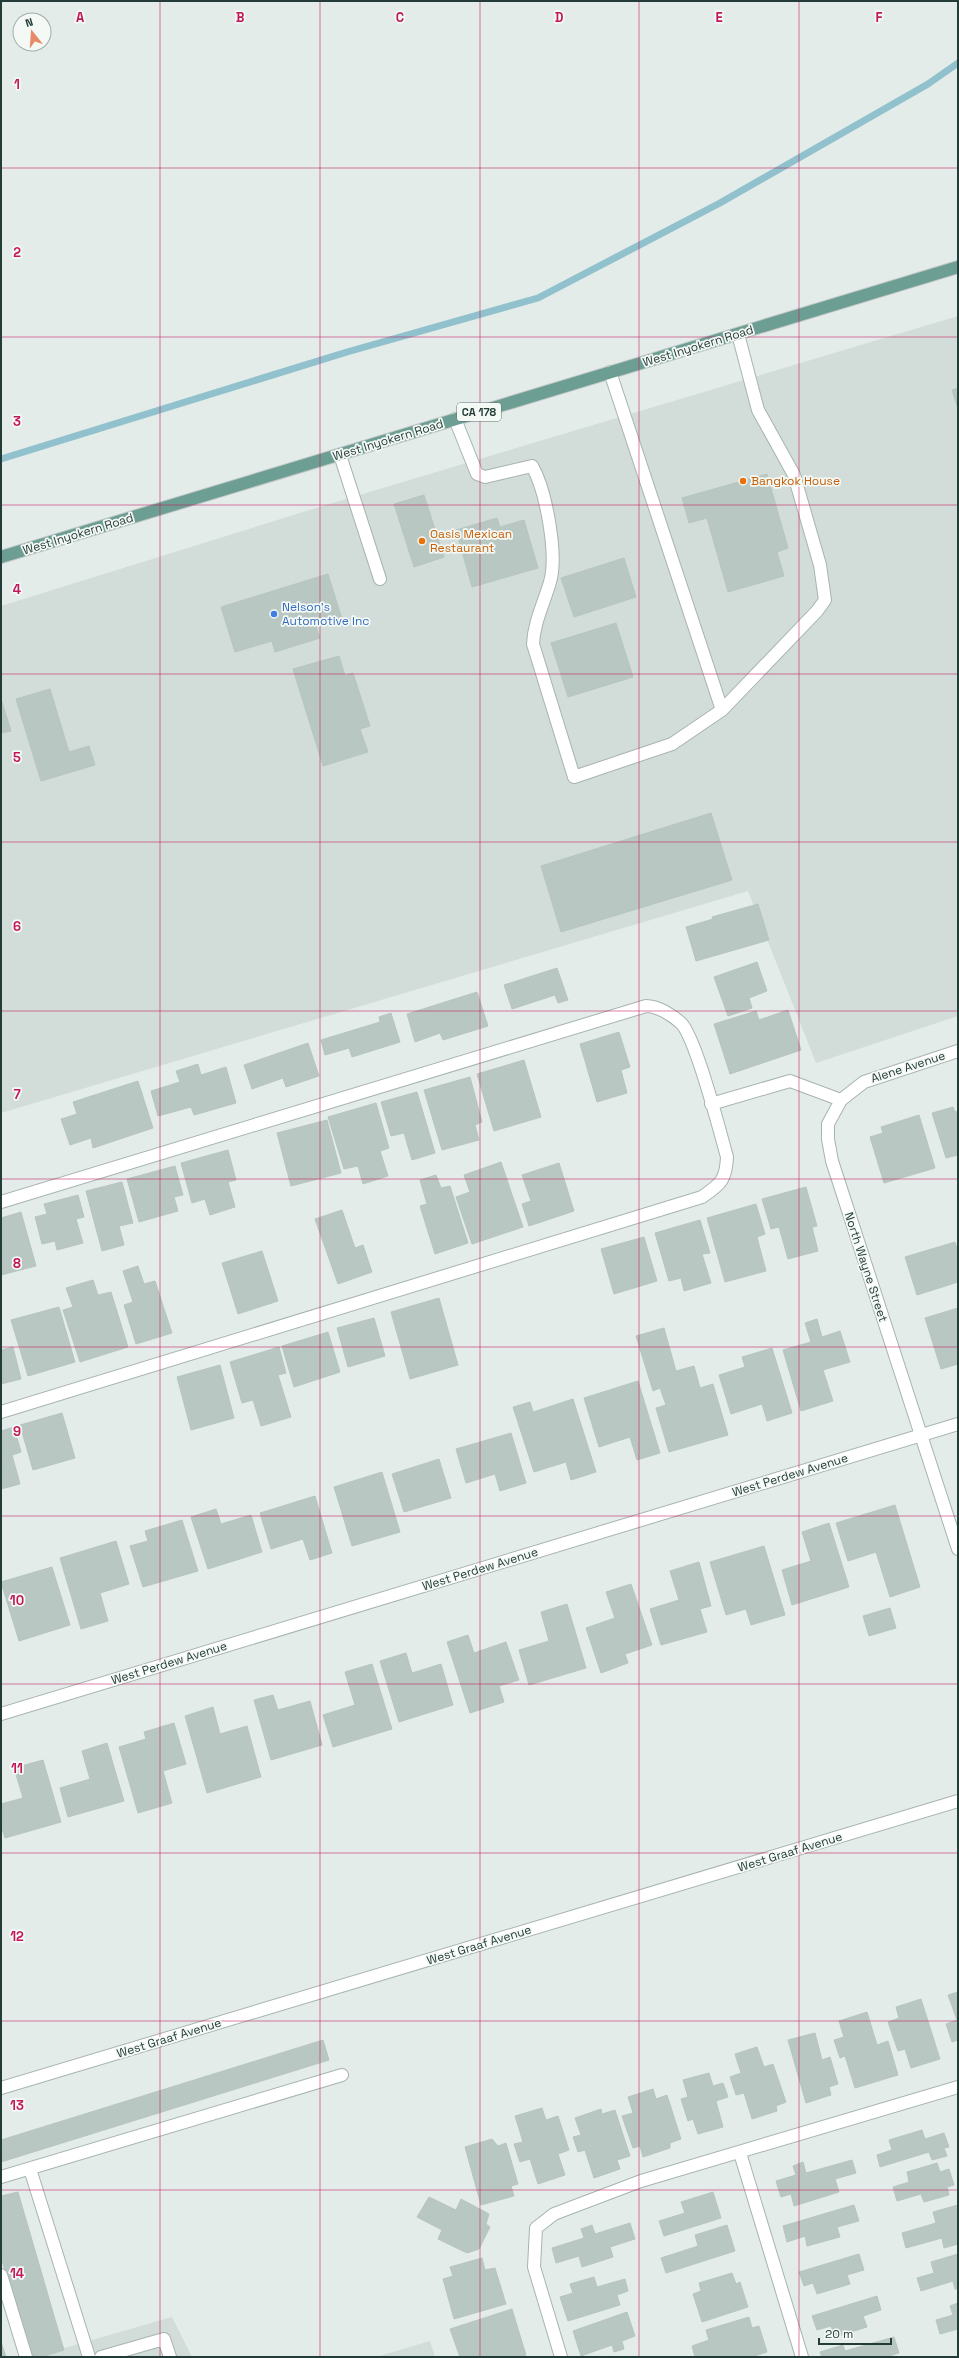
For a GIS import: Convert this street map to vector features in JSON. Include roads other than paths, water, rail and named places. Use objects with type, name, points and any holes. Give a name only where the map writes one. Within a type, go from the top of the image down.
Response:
[{"type":"main road","name":"West Inyokern Road","points":[[1,557],[958,267]]},
{"type":"street","points":[[455,419],[477,474],[485,477],[532,466],[536,474],[549,521],[554,562],[550,581],[534,629],[533,644],[574,777],[672,744],[722,710],[818,611],[825,600],[820,565],[794,475],[758,410],[738,334]]},
{"type":"street","points":[[610,372],[722,710]]},
{"type":"street","points":[[340,455],[380,579]]},
{"type":"street","points":[[1,1202],[646,1006],[655,1006],[682,1024],[692,1046],[727,1156],[726,1174],[718,1186],[702,1197],[1,1412]]},
{"type":"street","name":"Alene Avenue","points":[[841,1100],[864,1082],[958,1051]]},
{"type":"street","points":[[711,1104],[790,1081],[841,1100]]},
{"type":"street","name":"North Wayne Street","points":[[841,1100],[828,1124],[828,1139],[832,1161],[958,1549]]},
{"type":"street","name":"West Perdew Avenue","points":[[1,1714],[958,1424]]},
{"type":"street","name":"West Graaf Avenue","points":[[1,2088],[958,1801]]},
{"type":"street","points":[[1,2177],[342,2075]]},
{"type":"street","points":[[561,2357],[534,2267],[536,2228],[554,2214],[641,2181],[740,2154],[958,2087]]},
{"type":"street","points":[[740,2154],[802,2357]]},
{"type":"street","points":[[30,2169],[89,2357]]},
{"type":"street","points":[[1,2275],[26,2357]]},
{"type":"street","points":[[101,2357],[164,2339],[170,2357]]},
{"type":"waterway","points":[[1,459],[347,352],[538,298],[720,203],[928,84],[958,63]]},
{"type":"place","name":"Bangkok House","points":[[743,481]]},
{"type":"place","name":"Oasis Mexican Restaurant","points":[[422,541]]},
{"type":"place","name":"Nelson's Automotive Inc","points":[[274,614]]}]
